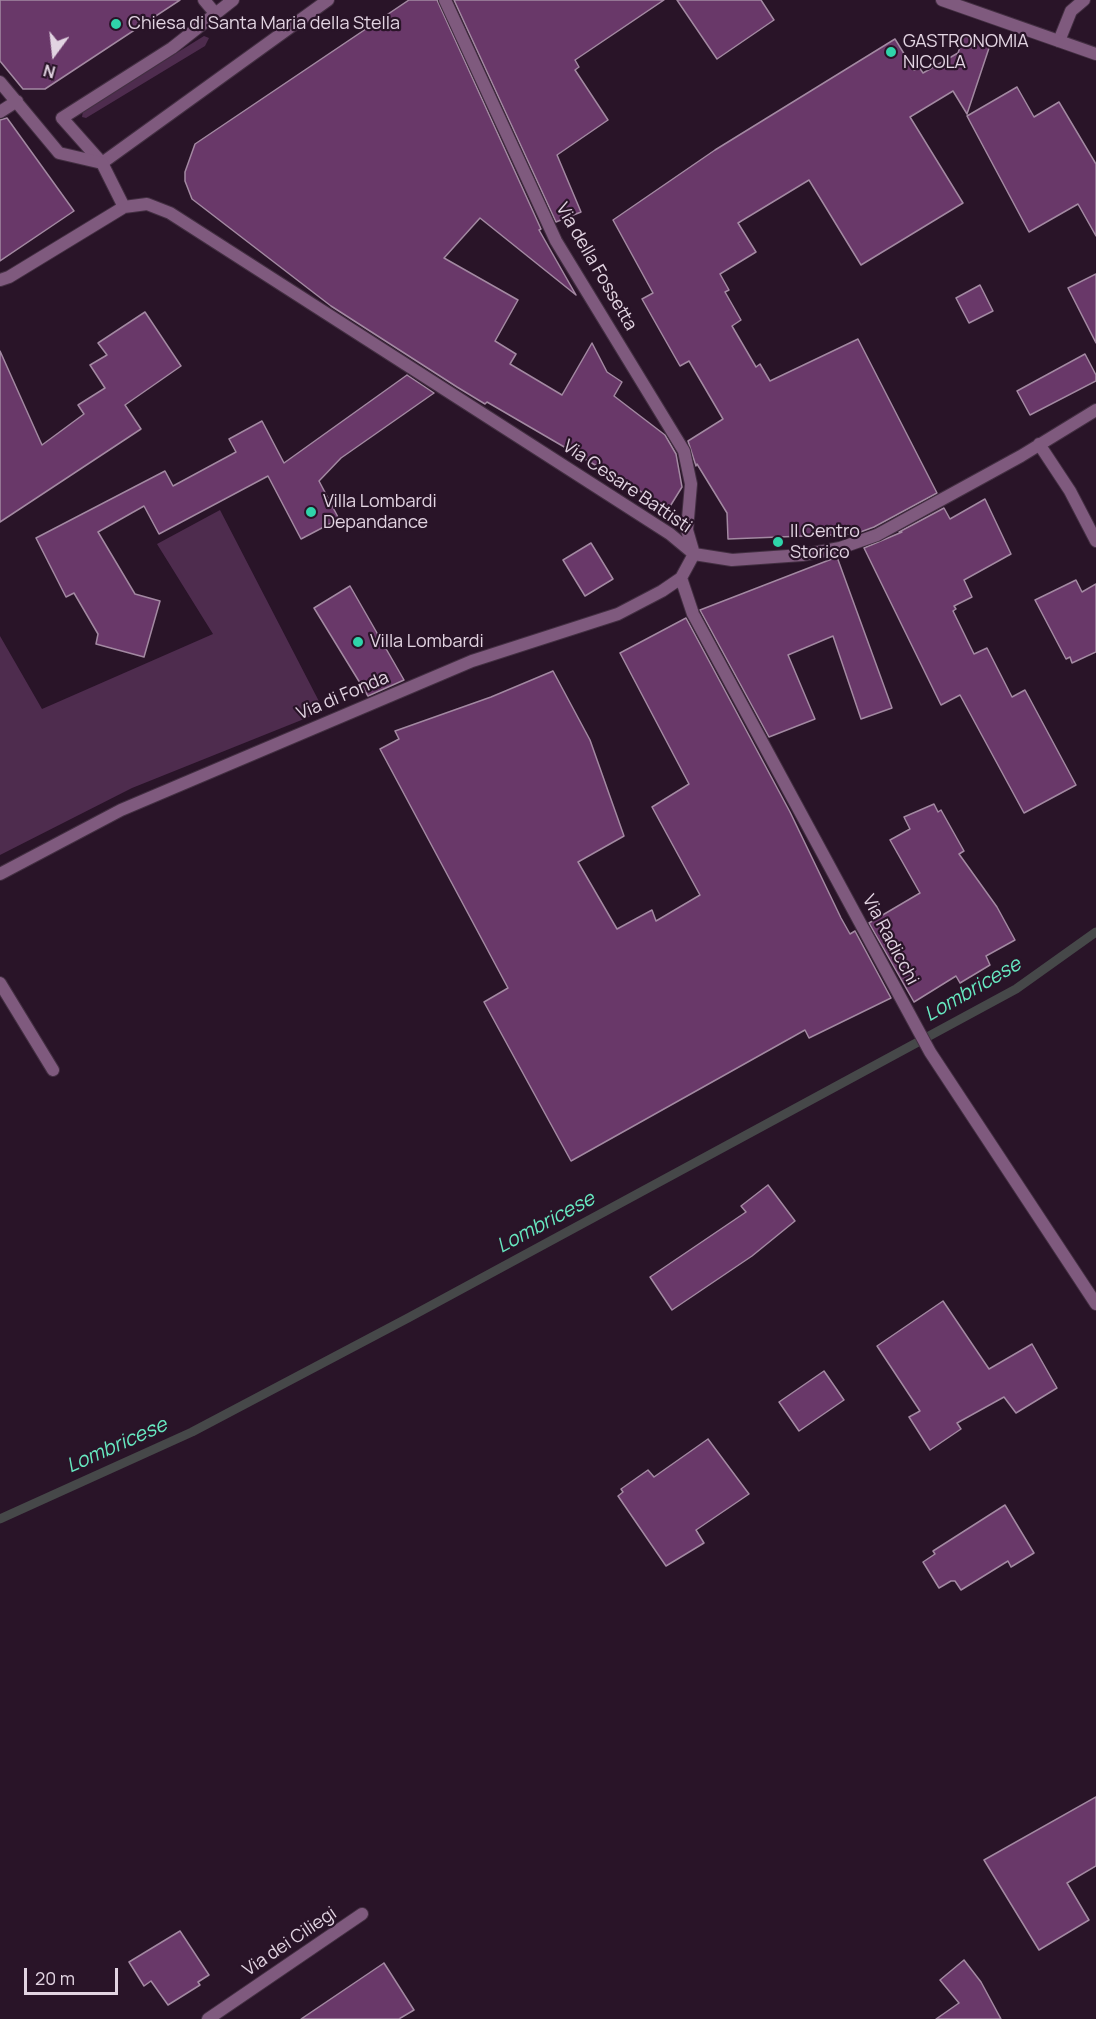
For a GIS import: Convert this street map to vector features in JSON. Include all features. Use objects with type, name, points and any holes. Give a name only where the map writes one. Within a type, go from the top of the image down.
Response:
[{"type":"street","points":[[204,0],[214,12]]},
{"type":"street","points":[[0,280],[9,277],[124,207],[102,163],[62,118],[172,48],[214,12],[232,0]]},
{"type":"street","points":[[0,82],[59,153],[102,163],[328,0]]},
{"type":"street","name":"Via della Fossetta","points":[[445,0],[556,241],[684,451],[691,484],[687,530],[694,554]]},
{"type":"street","points":[[942,0],[1096,54]]},
{"type":"street","points":[[1059,41],[1071,11],[1084,0]]},
{"type":"street","points":[[0,112],[17,101]]},
{"type":"street","name":"Via Cesare Battisti","points":[[124,207],[147,204],[170,213],[670,534],[694,554],[732,560],[802,555],[840,548],[877,534],[1022,456],[1096,410]]},
{"type":"street","points":[[1039,444],[1070,491],[1096,540]]},
{"type":"street","name":"Via di Fonda","points":[[0,874],[121,810],[472,661],[618,614],[662,591],[681,578],[694,554]]},
{"type":"street","name":"Via Radicchi","points":[[681,578],[693,614],[930,1052],[1096,1304]]},
{"type":"street","points":[[0,982],[52,1070]]},
{"type":"street","name":"Via dei Ciliegi","points":[[208,2019],[362,1914]]},
{"type":"shaded area","points":[[204,36],[209,38],[205,46],[86,118],[82,117],[83,111]]},
{"type":"shaded area","points":[[220,510],[324,711],[132,788],[0,855],[0,636],[42,709],[213,634],[157,544]]},
{"type":"building","points":[[0,0],[180,0],[45,89],[23,89],[0,61]]},
{"type":"building","points":[[409,0],[437,0],[541,229],[539,230],[576,295],[480,218],[444,258],[518,300],[495,341],[516,354],[510,364],[562,395],[592,343],[607,372],[622,382],[614,396],[665,435],[676,454],[682,487],[669,508],[487,402],[485,404],[331,306],[192,199],[185,181],[185,172],[195,144]]},
{"type":"building","points":[[454,0],[664,0],[575,60],[579,67],[575,70],[608,120],[557,155],[581,212],[556,222]]},
{"type":"building","points":[[677,0],[761,0],[774,20],[717,59]]},
{"type":"building","points":[[964,36],[990,45],[967,114],[953,91],[910,117],[963,203],[861,265],[809,180],[738,223],[756,252],[720,274],[729,290],[725,292],[741,320],[732,326],[756,367],[760,364],[770,381],[858,339],[937,493],[874,527],[855,534],[728,539],[727,513],[697,464],[696,466],[688,441],[723,419],[689,361],[680,366],[642,299],[653,293],[613,220],[715,150],[895,39],[914,70],[919,67],[923,73],[958,53]]},
{"type":"building","points":[[1017,87],[1034,117],[1059,102],[1096,164],[1096,236],[1078,204],[1029,232],[967,116]]},
{"type":"building","points":[[7,118],[74,211],[0,261],[0,120]]},
{"type":"building","points":[[1096,274],[1096,343],[1068,288]]},
{"type":"building","points":[[980,285],[993,311],[969,323],[956,298]]},
{"type":"building","points":[[145,312],[181,366],[125,405],[141,429],[0,522],[0,351],[42,445],[84,414],[78,405],[105,388],[90,365],[107,355],[98,343]]},
{"type":"building","points":[[1085,354],[1096,375],[1096,381],[1030,415],[1017,391]]},
{"type":"building","points":[[407,375],[434,393],[341,458],[319,481],[339,519],[301,539],[268,476],[159,534],[144,506],[98,532],[135,594],[160,601],[144,657],[96,644],[98,634],[74,593],[66,597],[36,538],[165,471],[173,486],[236,452],[229,439],[262,421],[284,463]]},
{"type":"building","points":[[985,499],[1011,554],[964,580],[972,597],[954,606],[956,609],[953,611],[974,654],[987,648],[1012,697],[1025,690],[1076,785],[1024,813],[960,695],[941,705],[864,548],[902,532],[899,532],[944,508],[950,519]]},
{"type":"building","points":[[591,543],[613,579],[585,596],[563,560]]},
{"type":"building","points":[[837,557],[892,708],[861,719],[833,636],[788,655],[815,719],[769,737],[700,610]]},
{"type":"building","points":[[1076,580],[1082,592],[1096,584],[1096,652],[1072,663],[1070,657],[1066,659],[1035,600]]},
{"type":"building","points":[[350,586],[404,680],[368,696],[314,608]]},
{"type":"building","points":[[686,618],[790,812],[841,918],[850,934],[855,931],[891,998],[809,1038],[805,1030],[571,1161],[484,1002],[508,988],[380,749],[399,739],[395,731],[491,697],[553,671],[590,740],[624,836],[578,862],[617,929],[652,910],[656,921],[700,895],[652,807],[689,784],[620,653]]},
{"type":"building","points":[[934,804],[938,812],[941,810],[964,851],[959,854],[997,907],[1015,940],[986,956],[990,965],[960,983],[956,976],[914,1002],[869,923],[920,893],[890,840],[910,829],[904,817]]},
{"type":"building","points":[[768,1185],[795,1221],[752,1256],[672,1310],[650,1277],[746,1212],[741,1206]]},
{"type":"building","points":[[943,1301],[989,1369],[1032,1344],[1057,1388],[1016,1413],[1004,1397],[957,1423],[961,1429],[930,1450],[909,1417],[920,1411],[877,1346]]},
{"type":"building","points":[[824,1371],[844,1400],[799,1431],[779,1402]]},
{"type":"building","points":[[708,1439],[749,1494],[696,1530],[704,1543],[666,1566],[618,1496],[623,1492],[621,1489],[648,1470],[654,1477]]},
{"type":"building","points":[[1005,1505],[1034,1553],[1011,1567],[1008,1561],[961,1590],[955,1581],[939,1588],[923,1562],[935,1554],[933,1551]]},
{"type":"building","points":[[1096,1797],[1096,1866],[1067,1883],[1089,1920],[1039,1950],[984,1860]]},
{"type":"building","points":[[180,1931],[209,1975],[198,1982],[200,1985],[168,2005],[151,1981],[144,1986],[129,1962]]},
{"type":"building","points":[[964,1960],[981,1982],[1001,2019],[936,2019],[959,2003],[940,1980]]},
{"type":"building","points":[[384,1963],[414,2010],[399,2019],[301,2019]]},
{"type":"waterway","name":"Lombricese","points":[[0,1519],[192,1432],[408,1318],[1016,989],[1096,932]]},
{"type":"place","name":"Chiesa di Santa Maria della Stella","points":[[116,24]]},
{"type":"place","name":"GASTRONOMIA NICOLA","points":[[891,52]]},
{"type":"place","name":"Villa Lombardi Depandance","points":[[311,512]]},
{"type":"place","name":"Il Centro Storico","points":[[778,542]]},
{"type":"place","name":"Villa Lombardi","points":[[358,642]]}]
